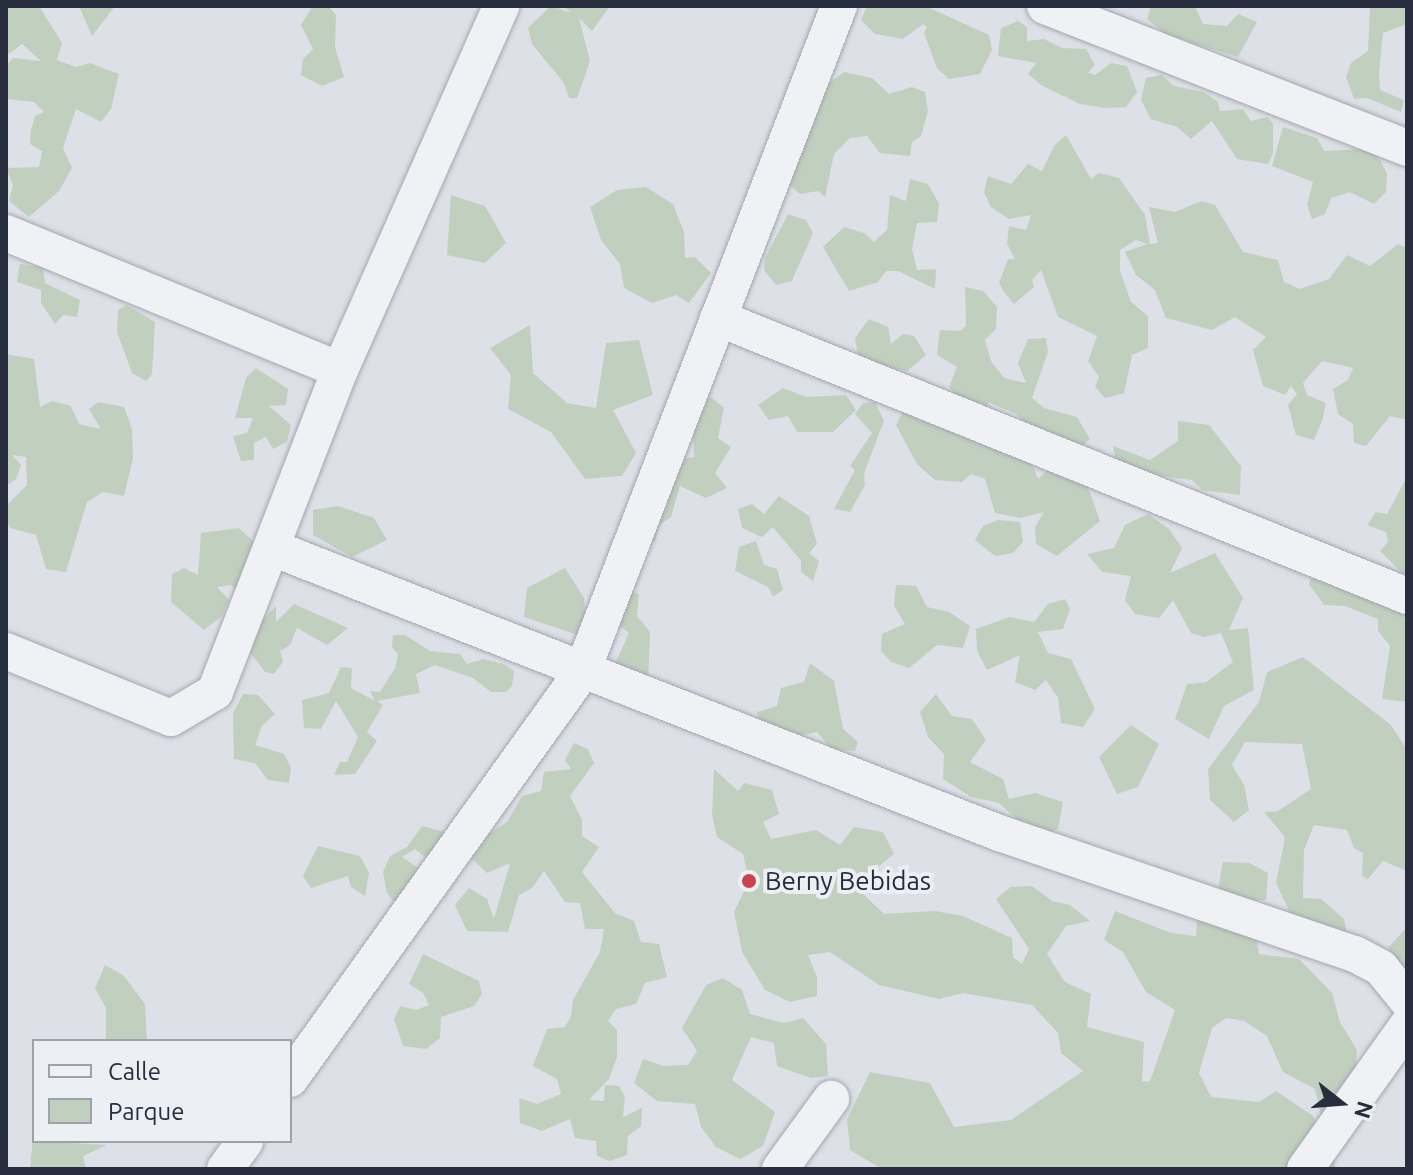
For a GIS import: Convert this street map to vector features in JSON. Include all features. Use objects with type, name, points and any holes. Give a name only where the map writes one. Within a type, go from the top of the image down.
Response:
[{"type":"street","points":[[6,651],[171,718],[215,692],[275,549],[340,370],[501,6]]},
{"type":"street","points":[[292,1076],[582,672],[839,6]]},
{"type":"street","points":[[1045,6],[1407,148]]},
{"type":"street","points":[[6,233],[340,370]]},
{"type":"street","points":[[718,318],[1407,596]]},
{"type":"street","points":[[275,549],[999,833],[1355,954],[1381,968],[1407,1000]]},
{"type":"street","points":[[1305,1169],[1407,1026]]},
{"type":"street","points":[[780,1169],[831,1099]]},
{"type":"street","points":[[225,1169],[244,1143]]},
{"type":"green space","points":[[6,6],[39,6],[62,43],[57,60],[76,67],[90,63],[119,74],[111,109],[101,122],[76,109],[63,148],[72,168],[59,191],[29,217],[9,201],[13,185],[6,168],[39,167],[42,151],[30,144],[31,130],[35,116],[44,112],[34,102],[6,99],[6,66],[13,58],[41,61],[22,44],[6,56]]},
{"type":"green space","points":[[79,6],[115,6],[92,36]]},
{"type":"green space","points":[[328,6],[336,15],[335,47],[344,77],[322,86],[301,75],[303,59],[313,49],[301,25],[312,7]]},
{"type":"green space","points":[[551,6],[572,13],[563,6],[610,6],[592,31],[579,18],[590,61],[577,98],[569,98],[564,83],[532,44],[528,28]]},
{"type":"green space","points":[[867,6],[925,6],[989,35],[992,50],[980,74],[949,79],[937,68],[924,33],[927,27],[923,24],[903,39],[875,34],[861,20]]},
{"type":"green space","points":[[1151,6],[1195,6],[1203,24],[1227,26],[1238,14],[1257,22],[1238,57],[1167,35],[1147,19]]},
{"type":"green space","points":[[1370,6],[1407,6],[1407,24],[1383,33],[1379,72],[1380,90],[1404,100],[1401,112],[1367,98],[1354,99],[1346,77],[1351,63],[1368,51]]},
{"type":"green space","points":[[1018,21],[1027,27],[1027,41],[1044,39],[1062,48],[1086,49],[1095,65],[1088,73],[1095,75],[1111,63],[1127,66],[1137,92],[1126,107],[1106,108],[1080,104],[1041,85],[1028,74],[1036,63],[998,56],[1001,28]]},
{"type":"green space","points":[[844,72],[872,78],[889,94],[912,87],[925,92],[928,111],[921,136],[912,142],[910,156],[880,153],[867,136],[850,138],[834,154],[825,197],[818,191],[800,194],[776,173],[809,98]]},
{"type":"green space","points":[[1162,75],[1174,86],[1204,92],[1218,102],[1220,111],[1243,109],[1251,121],[1267,117],[1273,123],[1273,154],[1268,164],[1237,159],[1212,121],[1191,139],[1177,127],[1151,119],[1141,100],[1146,78]]},
{"type":"green space","points":[[1283,127],[1317,138],[1324,151],[1364,149],[1379,158],[1387,174],[1386,192],[1374,204],[1350,192],[1331,198],[1325,214],[1312,219],[1307,205],[1313,182],[1272,166]]},
{"type":"green space","points":[[1066,135],[1091,179],[1099,173],[1119,178],[1145,215],[1150,244],[1158,243],[1149,207],[1175,212],[1201,201],[1215,205],[1243,252],[1278,260],[1284,282],[1300,289],[1329,279],[1347,255],[1370,266],[1398,244],[1407,248],[1407,420],[1390,416],[1366,446],[1354,443],[1353,424],[1338,414],[1333,389],[1348,380],[1353,368],[1322,361],[1303,383],[1307,395],[1326,403],[1322,421],[1314,440],[1296,435],[1288,405],[1297,394],[1291,386],[1285,395],[1263,386],[1253,350],[1266,337],[1235,317],[1212,330],[1166,318],[1155,290],[1136,275],[1125,252],[1147,244],[1136,240],[1120,250],[1120,271],[1131,302],[1148,316],[1148,348],[1132,355],[1124,393],[1105,398],[1095,387],[1099,377],[1088,361],[1097,336],[1058,317],[1041,270],[1032,280],[1034,287],[1014,304],[1004,292],[999,283],[1008,259],[1015,259],[1007,244],[1009,226],[1026,230],[1031,215],[1009,219],[991,207],[984,192],[988,176],[1011,184],[1028,164],[1042,171],[1054,146]]},
{"type":"green space","points":[[910,179],[928,184],[939,204],[937,222],[917,223],[912,249],[917,270],[936,269],[935,289],[898,271],[886,271],[878,282],[849,291],[823,247],[844,227],[864,233],[874,242],[887,230],[890,195],[906,201]]},
{"type":"green space","points":[[646,187],[673,204],[684,232],[685,258],[695,257],[711,273],[689,303],[676,295],[652,303],[624,288],[620,264],[601,240],[590,207],[617,190]]},
{"type":"green space","points":[[451,195],[485,206],[506,243],[485,263],[447,255]]},
{"type":"green space","points":[[788,214],[806,220],[813,233],[792,281],[776,285],[764,270],[765,258]]},
{"type":"green space","points":[[20,264],[43,268],[45,283],[80,300],[77,317],[63,315],[55,324],[41,303],[41,290],[17,282]]},
{"type":"green space","points":[[965,287],[983,291],[997,307],[996,329],[985,340],[991,361],[1004,378],[1026,383],[1018,363],[1028,339],[1046,338],[1048,352],[1032,398],[1044,408],[1077,417],[1090,439],[1080,448],[1036,434],[1016,414],[988,402],[987,414],[963,405],[949,387],[957,367],[937,355],[940,330],[960,331],[966,326]]},
{"type":"green space","points":[[127,305],[155,322],[152,374],[146,381],[132,373],[117,332],[118,310]]},
{"type":"green space","points":[[869,319],[888,327],[891,344],[903,334],[914,336],[926,355],[907,371],[869,363],[858,355],[855,338]]},
{"type":"green space","points":[[530,325],[533,373],[567,403],[596,408],[606,343],[639,340],[653,395],[613,410],[636,453],[622,476],[585,479],[551,432],[508,409],[511,375],[490,348]]},
{"type":"green space","points":[[6,354],[34,359],[40,407],[52,401],[71,406],[79,424],[101,429],[89,409],[98,402],[124,407],[132,429],[133,458],[124,496],[103,492],[87,502],[66,572],[46,569],[36,535],[10,528],[6,519],[6,506],[27,485],[26,457],[12,455],[21,465],[16,479],[6,486]]},
{"type":"green space","points":[[256,368],[288,389],[286,405],[269,406],[291,425],[287,442],[273,449],[266,437],[254,443],[254,460],[241,461],[233,436],[247,433],[253,418],[235,418],[246,378]]},
{"type":"green space","points":[[783,388],[806,397],[846,395],[856,410],[833,432],[797,432],[788,416],[769,420],[758,405]]},
{"type":"green space","points":[[711,397],[724,408],[718,438],[731,447],[715,473],[727,488],[706,498],[680,486],[671,517],[659,525],[655,542],[648,542],[668,461],[694,457],[692,409]]},
{"type":"green space","points":[[875,402],[884,421],[864,473],[865,485],[850,512],[834,509],[855,470],[850,466],[872,433],[855,414],[863,403]]},
{"type":"green space","points":[[906,405],[1029,456],[1038,479],[1053,465],[1083,473],[1100,521],[1057,556],[1036,544],[1035,527],[1044,512],[1020,518],[995,513],[985,479],[971,474],[962,482],[935,480],[917,464],[896,425]]},
{"type":"green space","points":[[1178,421],[1209,425],[1241,466],[1240,495],[1202,490],[1192,480],[1136,473],[1116,461],[1113,446],[1150,460],[1178,441]]},
{"type":"green space","points":[[1407,477],[1407,573],[1402,573],[1380,551],[1388,542],[1386,532],[1367,525],[1376,512],[1387,514]]},
{"type":"green space","points":[[779,496],[809,516],[817,544],[809,553],[819,561],[813,581],[801,572],[801,561],[773,527],[762,537],[742,528],[738,509],[752,504],[764,514]]},
{"type":"green space","points":[[338,506],[374,518],[387,540],[352,557],[313,535],[313,510]]},
{"type":"green space","points":[[1148,514],[1169,529],[1182,548],[1170,573],[1215,553],[1243,598],[1229,630],[1248,628],[1254,690],[1224,706],[1209,739],[1175,719],[1187,684],[1206,682],[1233,662],[1221,633],[1204,637],[1191,633],[1173,600],[1159,618],[1135,614],[1125,600],[1131,576],[1102,572],[1087,554],[1114,548],[1125,525]]},
{"type":"green space","points":[[998,520],[1020,522],[1023,542],[1013,553],[995,556],[975,540],[983,526]]},
{"type":"green space","points":[[239,528],[258,546],[241,593],[231,585],[217,587],[229,600],[221,617],[204,630],[171,602],[172,574],[184,568],[198,575],[201,533]]},
{"type":"green space","points":[[756,541],[764,565],[777,569],[783,590],[773,597],[768,587],[735,571],[739,547]]},
{"type":"green space","points":[[565,568],[584,598],[587,638],[524,617],[527,588]]},
{"type":"green space","points":[[1313,571],[1407,605],[1407,702],[1382,699],[1390,646],[1378,631],[1378,619],[1345,606],[1324,605],[1309,584]]},
{"type":"green space","points":[[896,585],[916,586],[927,607],[949,612],[970,626],[963,648],[937,645],[909,668],[891,662],[881,651],[882,634],[905,624],[894,606]]},
{"type":"green space","points":[[624,590],[639,594],[637,616],[650,632],[648,684],[614,666],[629,633],[612,620]]},
{"type":"green space","points":[[1065,599],[1070,609],[1063,629],[1038,632],[1048,653],[1071,659],[1095,709],[1083,727],[1061,723],[1058,698],[1046,680],[1035,690],[1015,682],[1020,655],[987,670],[977,651],[976,629],[1009,617],[1034,622],[1048,604]]},
{"type":"green space","points":[[294,604],[348,628],[327,645],[297,628],[290,645],[280,651],[283,662],[274,674],[265,672],[249,651],[258,624],[276,606],[276,622]]},
{"type":"green space","points":[[393,635],[405,635],[430,651],[460,654],[467,664],[483,659],[504,664],[514,671],[512,686],[506,692],[491,692],[473,678],[435,665],[416,674],[420,693],[377,701],[383,705],[367,732],[377,741],[355,774],[334,775],[340,762],[347,762],[358,737],[336,701],[321,729],[304,728],[302,700],[329,693],[341,667],[352,668],[351,688],[375,701],[370,691],[380,692],[395,668],[398,654],[392,648]]},
{"type":"green space","points":[[1303,657],[1391,725],[1407,750],[1407,871],[1383,861],[1368,879],[1362,876],[1363,853],[1354,848],[1347,830],[1314,825],[1304,850],[1303,898],[1321,899],[1344,919],[1347,934],[1295,923],[1276,883],[1285,837],[1264,812],[1278,811],[1311,789],[1302,744],[1245,742],[1232,765],[1244,785],[1249,810],[1234,822],[1210,800],[1208,769],[1259,702],[1267,672]]},
{"type":"green space","points":[[810,663],[834,681],[843,729],[858,742],[855,751],[832,750],[817,732],[778,740],[762,728],[757,712],[777,706],[781,688],[804,682]]},
{"type":"green space","points":[[243,694],[258,695],[275,714],[262,726],[255,745],[284,754],[291,768],[289,783],[268,780],[255,763],[234,759],[233,713]]},
{"type":"green space","points":[[936,694],[952,716],[972,719],[986,740],[970,762],[1003,779],[1009,799],[1035,793],[1063,802],[1058,829],[1045,834],[1028,829],[999,803],[971,797],[943,779],[944,754],[928,737],[920,712]]},
{"type":"green space","points":[[1131,725],[1159,744],[1138,787],[1117,794],[1099,757]]},
{"type":"green space","points":[[574,743],[588,749],[594,763],[570,796],[582,820],[582,836],[599,847],[582,872],[615,913],[634,921],[641,942],[659,944],[667,977],[645,983],[636,1004],[616,1009],[608,1021],[617,1030],[617,1057],[609,1079],[589,1100],[604,1101],[605,1085],[619,1086],[625,1097],[623,1117],[642,1108],[641,1126],[628,1136],[627,1155],[610,1161],[597,1156],[596,1141],[575,1138],[570,1119],[542,1131],[520,1123],[519,1098],[537,1104],[561,1094],[557,1079],[533,1066],[547,1029],[565,1027],[571,1016],[573,1000],[600,952],[604,929],[585,929],[580,903],[565,902],[544,871],[532,888],[519,895],[508,932],[467,931],[455,905],[469,888],[487,899],[494,919],[510,863],[487,873],[471,858],[490,833],[507,822],[522,796],[541,791],[544,772],[571,769],[565,760]]},
{"type":"green space","points":[[714,769],[738,791],[744,783],[772,790],[779,814],[763,822],[771,839],[816,830],[840,845],[854,827],[883,832],[894,854],[873,871],[864,895],[884,914],[935,911],[963,916],[1012,938],[1013,957],[1022,964],[1029,949],[996,899],[1011,887],[1032,886],[1052,901],[1070,905],[1090,921],[1066,926],[1047,954],[1065,982],[1091,994],[1087,1027],[1144,1042],[1142,1082],[1150,1081],[1175,1010],[1146,992],[1123,952],[1104,940],[1115,911],[1171,933],[1196,936],[1197,920],[1225,919],[1256,937],[1259,954],[1299,959],[1332,993],[1340,1022],[1357,1050],[1355,1077],[1323,1124],[1315,1089],[1283,1072],[1267,1036],[1244,1021],[1226,1018],[1212,1028],[1199,1073],[1211,1097],[1259,1102],[1276,1091],[1313,1116],[1326,1136],[1335,1135],[1335,1169],[882,1169],[850,1150],[847,1119],[870,1072],[930,1083],[954,1127],[1011,1120],[1083,1071],[1061,1053],[1058,1033],[1032,1005],[963,993],[939,999],[879,985],[830,952],[808,955],[817,977],[817,996],[790,1002],[765,990],[742,952],[734,912],[749,881],[743,854],[717,837],[712,815]]},
{"type":"green space","points":[[422,826],[445,832],[451,856],[430,861],[415,849],[402,857],[421,870],[397,905],[387,893],[383,872],[390,856],[407,847]]},
{"type":"green space","points":[[318,846],[360,856],[369,873],[365,896],[351,887],[348,876],[311,888],[303,876]]},
{"type":"green space","points":[[1223,862],[1249,863],[1268,873],[1266,900],[1238,901],[1218,889]]},
{"type":"green space","points":[[1407,927],[1407,974],[1396,970],[1388,948]]},
{"type":"green space","points":[[423,954],[479,981],[482,994],[474,1006],[441,1017],[440,1038],[426,1049],[403,1046],[394,1019],[400,1006],[416,1010],[429,1005],[423,993],[409,984]]},
{"type":"green space","points":[[105,965],[123,975],[145,1004],[147,1039],[106,1039],[106,1008],[95,988]]},
{"type":"green space","points":[[723,978],[742,990],[750,1014],[784,1023],[803,1018],[826,1044],[828,1076],[811,1078],[777,1066],[774,1043],[751,1037],[732,1080],[775,1112],[763,1146],[740,1159],[716,1147],[701,1127],[695,1104],[657,1101],[634,1083],[643,1059],[664,1066],[688,1065],[697,1051],[682,1028],[706,985]]},
{"type":"green space","points":[[32,1143],[107,1145],[83,1156],[86,1169],[30,1169]]},
{"type":"place","name":"Berny Bebidas","points":[[749,881]]}]
